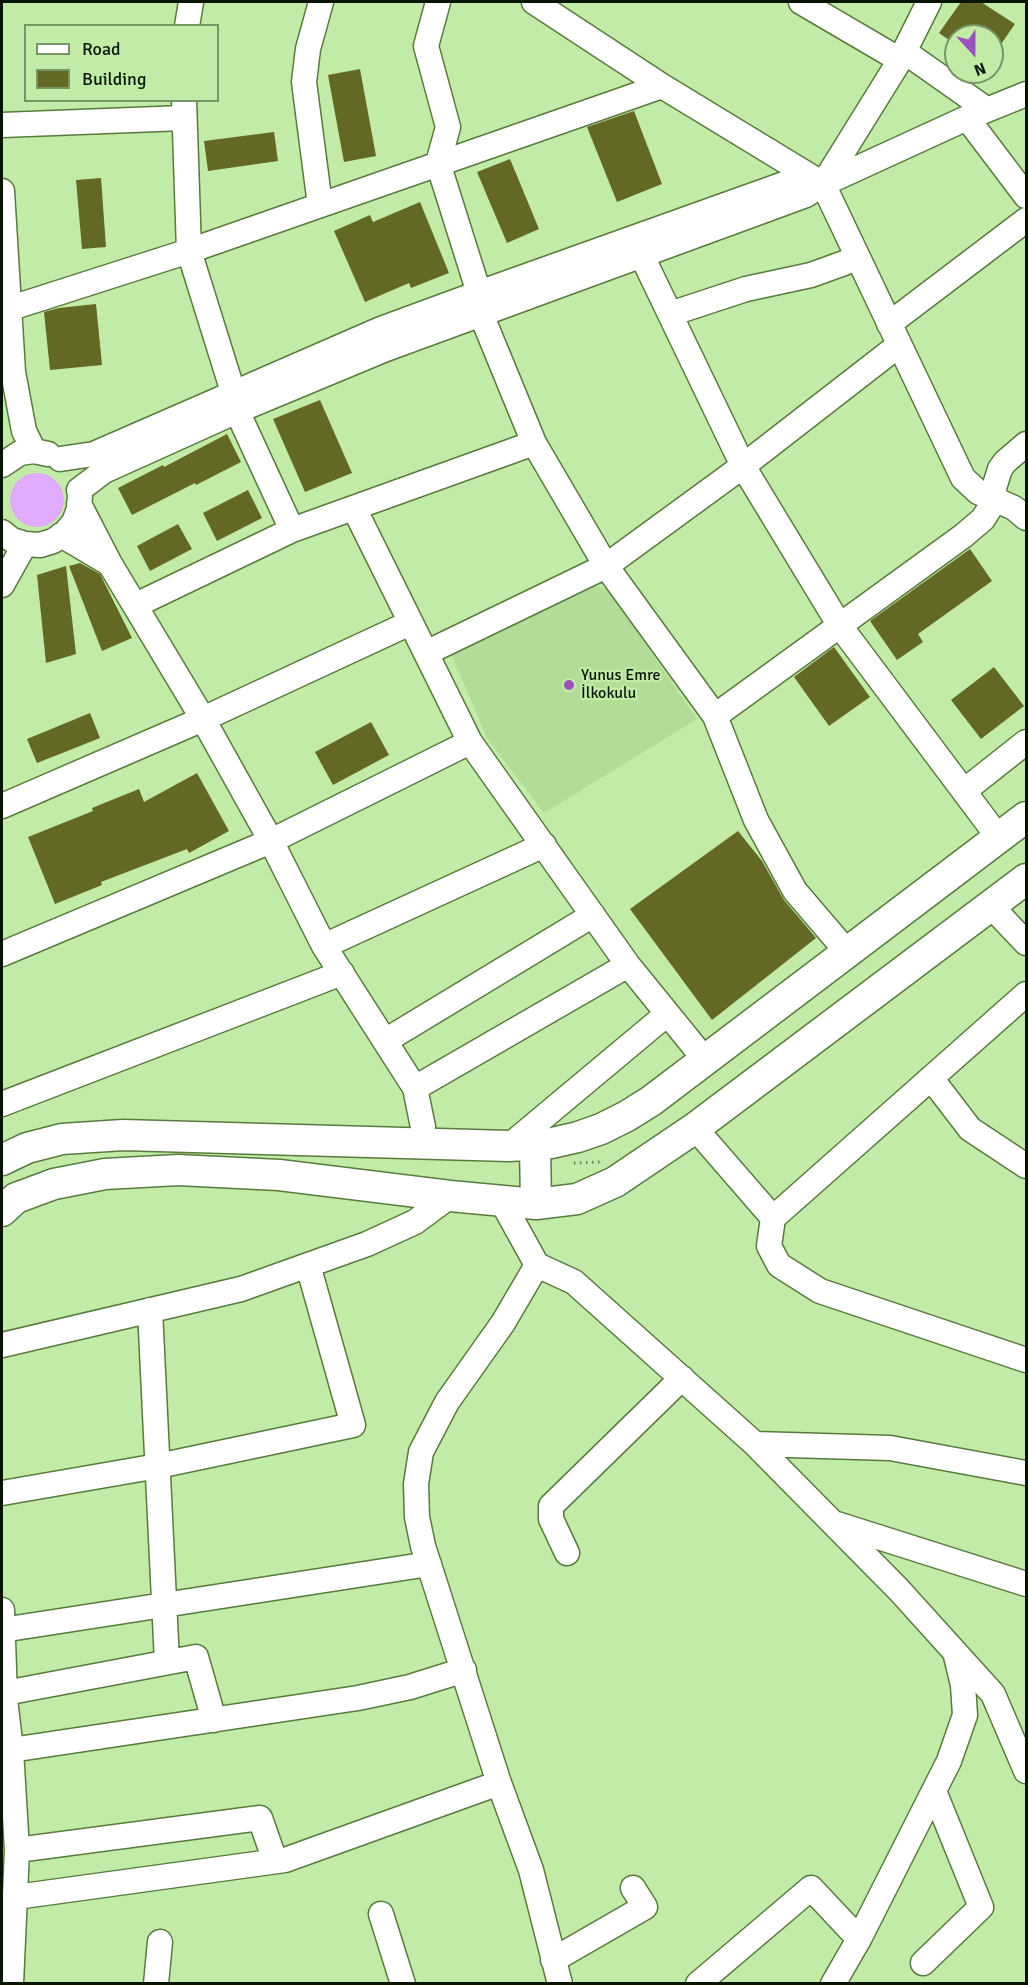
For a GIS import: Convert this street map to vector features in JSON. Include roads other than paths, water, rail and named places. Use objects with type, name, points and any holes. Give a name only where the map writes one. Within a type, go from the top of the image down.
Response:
[{"type":"main road","points":[[2,1161],[27,1148],[62,1139],[123,1135],[522,1145],[552,1143],[578,1137],[627,1116],[706,1060],[1026,817]]},
{"type":"main road","points":[[2,1211],[16,1198],[48,1186],[105,1174],[178,1170],[279,1175],[536,1204],[577,1199],[615,1182],[695,1128],[1026,879]]},
{"type":"main road","points":[[419,1192],[422,1143]]},
{"type":"main road","points":[[38,1145],[48,1186]]},
{"type":"main road","points":[[522,1145],[536,1204]]},
{"type":"street","points":[[188,24],[191,2]]},
{"type":"street","points":[[320,205],[304,82],[308,49],[321,2]]},
{"type":"street","points":[[438,2],[426,46],[448,127],[438,163],[480,303],[534,443],[606,566],[715,717],[756,820],[795,891],[848,953]]},
{"type":"street","points":[[534,2],[662,86],[823,184],[963,478],[978,492],[1014,508],[1026,518]]},
{"type":"street","points":[[801,2],[903,56],[977,113],[1026,196]]},
{"type":"street","points":[[823,184],[903,56],[929,2]]},
{"type":"street","points":[[8,309],[189,251],[662,86]]},
{"type":"street","points":[[2,532],[12,540],[26,544],[53,541],[74,522],[79,497],[104,471],[235,401],[381,329],[642,256],[806,195],[823,184],[977,113],[1026,94]]},
{"type":"street","points":[[2,125],[184,109],[189,251],[235,401],[292,530]]},
{"type":"street","points":[[480,303],[798,179],[823,184]]},
{"type":"street","points":[[2,191],[13,372],[24,431],[34,452]]},
{"type":"street","points":[[426,653],[606,566],[743,466],[1026,220]]},
{"type":"street","points":[[642,256],[743,466],[840,626],[999,838]]},
{"type":"street","points":[[670,314],[746,289],[811,275],[858,258]]},
{"type":"street","points":[[60,459],[94,454],[235,401]]},
{"type":"street","points":[[136,605],[292,530],[534,443]]},
{"type":"street","points":[[715,717],[983,519],[994,500],[994,488],[1000,469],[1026,444]]},
{"type":"street","points":[[2,465],[20,453],[34,452],[60,459],[71,469],[79,497],[110,564],[203,719],[271,841],[324,946],[415,1088],[423,1127],[422,1143]]},
{"type":"street","points":[[354,508],[470,742],[628,966],[706,1060]]},
{"type":"street","points":[[61,535],[110,564]]},
{"type":"street","points":[[2,585],[26,544]]},
{"type":"street","points":[[2,806],[203,719],[410,623]]},
{"type":"street","points":[[2,954],[271,841],[470,742]]},
{"type":"street","points":[[964,791],[1026,742]]},
{"type":"street","points":[[324,946],[544,845]]},
{"type":"street","points":[[990,906],[1026,943]]},
{"type":"street","points":[[385,1041],[593,915]]},
{"type":"street","points":[[415,1088],[628,966]]},
{"type":"street","points":[[2,1104],[342,973]]},
{"type":"street","points":[[1026,994],[773,1218],[769,1246],[779,1265],[820,1291],[1026,1360]]},
{"type":"street","points":[[522,1145],[667,1014]]},
{"type":"street","points":[[931,1078],[970,1129],[1026,1166]]},
{"type":"street","points":[[695,1128],[773,1218]]},
{"type":"street","points":[[2,1345],[241,1288],[367,1244],[415,1222],[450,1196]]},
{"type":"street","points":[[501,1200],[537,1265],[574,1282],[682,1378],[755,1444],[899,1590],[993,1694],[1026,1771]]},
{"type":"street","points":[[2,1493],[158,1466],[353,1425],[308,1265]]},
{"type":"street","points":[[537,1265],[502,1323],[447,1402],[421,1452],[416,1484],[417,1517],[429,1564],[499,1783],[531,1870],[560,1983]]},
{"type":"street","points":[[150,1310],[167,1662]]},
{"type":"street","points":[[567,1553],[551,1519],[551,1506],[682,1378]]},
{"type":"street","points":[[755,1444],[890,1448],[1026,1473]]},
{"type":"street","points":[[832,1522],[1026,1584]]},
{"type":"street","points":[[2,1630],[429,1564]]},
{"type":"street","points":[[2,1610],[4,1697],[11,1750],[17,1850],[11,1912],[10,1983]]},
{"type":"street","points":[[833,1983],[859,1939],[949,1761],[965,1715],[963,1685],[955,1654]]},
{"type":"street","points":[[4,1697],[196,1657],[214,1720]]},
{"type":"street","points":[[11,1750],[389,1692],[410,1688],[464,1670]]},
{"type":"street","points":[[11,1912],[285,1860],[499,1783]]},
{"type":"street","points":[[923,1963],[981,1907],[934,1791]]},
{"type":"street","points":[[17,1850],[260,1818],[274,1861]]},
{"type":"street","points":[[553,1960],[645,1907],[633,1888]]},
{"type":"street","points":[[698,1983],[811,1888],[859,1939]]},
{"type":"street","points":[[381,1914],[403,1983]]},
{"type":"street","points":[[156,1983],[160,1942]]},
{"type":"place","name":"Yunus Emre İlkokulu","points":[[569,685]]}]
